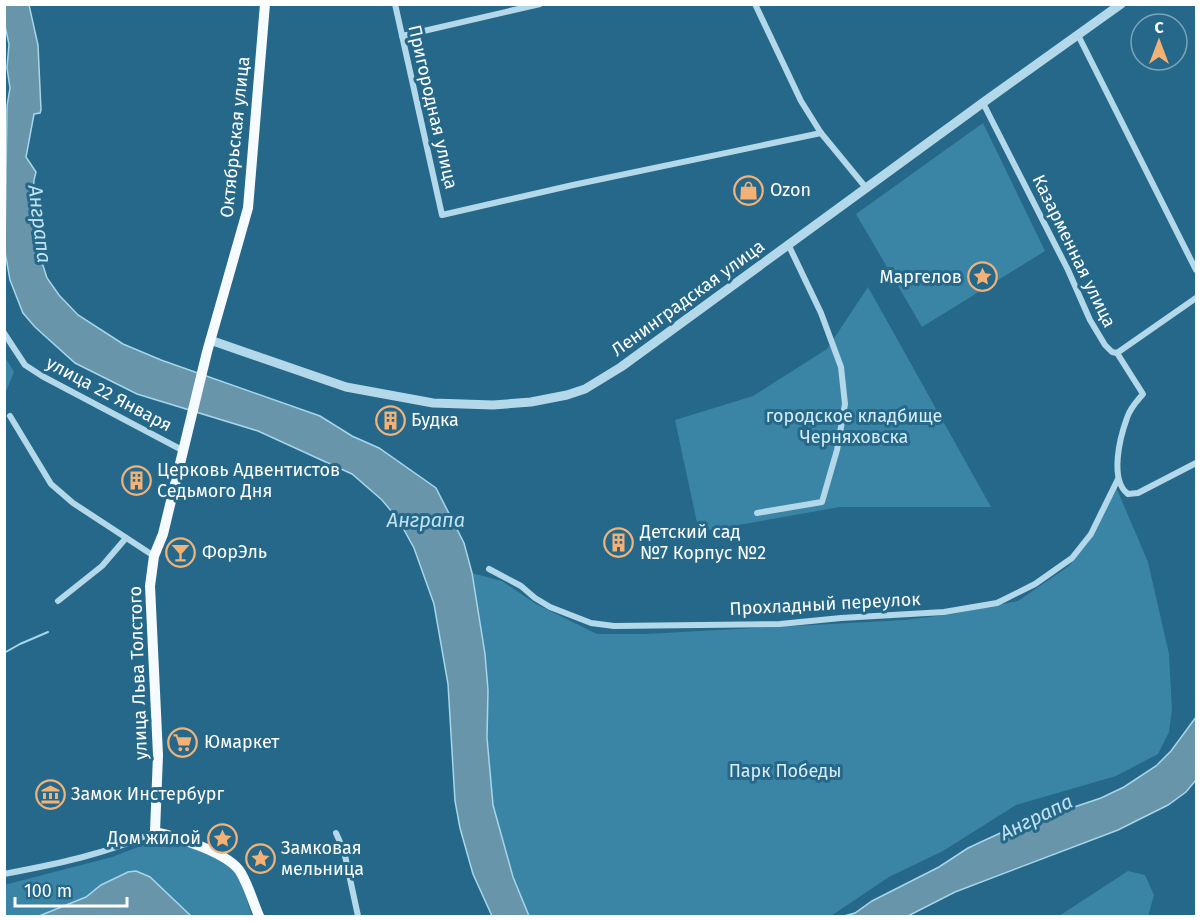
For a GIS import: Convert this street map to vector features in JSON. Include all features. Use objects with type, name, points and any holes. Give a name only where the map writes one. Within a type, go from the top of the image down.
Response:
[{"type":"main road","name":"Октябрьская улица","points":[[210,340],[248,208],[265,4]]},
{"type":"main road","name":"улица Льва Толстого","points":[[155,832],[158,755],[150,586],[154,556],[163,534],[210,340]]},
{"type":"main road","points":[[155,832],[195,844],[220,856],[240,871],[259,916]]},
{"type":"street","name":"Пригородная улица","points":[[395,4],[442,215],[821,133]]},
{"type":"street","points":[[402,36],[516,7],[540,4]]},
{"type":"street","points":[[755,4],[801,101],[821,133],[867,189]]},
{"type":"street","name":"Ленинградская улица","points":[[210,340],[346,387],[433,403],[493,405],[531,402],[567,395],[585,388],[621,367],[1121,4]]},
{"type":"street","points":[[1078,35],[1197,270]]},
{"type":"street","name":"Казарменная улица","points":[[983,103],[1095,328],[1108,349],[1117,353],[1197,298]]},
{"type":"street","points":[[757,513],[822,502],[837,450],[845,404],[841,367],[821,313],[789,246]]},
{"type":"street","name":"улица 22 Января","points":[[4,333],[25,365],[182,450]]},
{"type":"street","points":[[1117,353],[1143,393],[1126,419],[1118,456],[1118,479],[1123,490],[1128,494],[1138,494],[1197,463]]},
{"type":"street","points":[[10,416],[51,484],[74,503],[154,556]]},
{"type":"street","name":"Прохладный переулок","points":[[489,569],[521,586],[550,607],[591,623],[614,626],[780,624],[944,612],[997,603],[1013,597],[1072,558],[1091,534],[1118,479]]},
{"type":"street","points":[[58,601],[102,566],[126,538]]},
{"type":"street","points":[[4,874],[104,853],[155,832]]},
{"type":"street","points":[[336,833],[344,851],[358,916]]},
{"type":"green space","points":[[983,123],[1045,251],[922,327],[856,214]]},
{"type":"green space","name":"городское кладбище Черняховска","points":[[868,287],[991,507],[840,507],[699,532],[675,420],[753,396],[827,349]]},
{"type":"green space","points":[[5,357],[14,372],[5,394]]},
{"type":"green space","name":"Парк Победы","points":[[1116,487],[1148,562],[1169,654],[1172,710],[1169,732],[1158,754],[1116,776],[1016,805],[943,851],[889,877],[831,916],[529,916],[513,877],[493,805],[487,738],[488,690],[485,654],[472,573],[502,581],[536,604],[597,634],[646,634],[904,620],[953,614],[1018,601],[1069,566],[1095,532]]},
{"type":"green space","points":[[162,840],[202,851],[229,866],[241,882],[252,916],[5,916],[4,885],[112,857]]},
{"type":"green space","points":[[1128,871],[1145,875],[1154,895],[1148,916],[1059,916]]},
{"type":"water","name":"Анграпа","points":[[4,5],[29,5],[38,45],[41,110],[40,113],[34,114],[26,157],[36,172],[32,208],[39,253],[47,278],[59,295],[78,315],[123,344],[161,360],[320,416],[352,436],[379,448],[436,488],[464,543],[472,573],[485,654],[488,690],[487,738],[493,805],[513,877],[529,916],[492,916],[473,874],[455,801],[448,684],[434,604],[414,548],[398,519],[382,500],[352,474],[258,431],[137,394],[75,363],[23,313],[10,280],[5,252],[7,106],[10,88],[7,68],[9,44]]},
{"type":"water","name":"Анграпа","points":[[1196,717],[1196,780],[1186,792],[1168,805],[1118,830],[955,892],[908,916],[844,916],[855,913],[872,901],[939,867],[968,848],[1009,829],[1101,798],[1124,787],[1156,766],[1171,751]]},
{"type":"water","points":[[136,871],[150,877],[191,916],[39,916],[86,897],[101,885],[128,872]]},
{"type":"waterway","points":[[4,653],[48,632]]},
{"type":"place","name":"Ozon","points":[[749,190]]},
{"type":"place","name":"Маргелов","points":[[983,277]]},
{"type":"place","name":"Будка","points":[[390,420]]},
{"type":"place","name":"Церковь Адвентистов Седьмого Дня","points":[[136,480]]},
{"type":"place","name":"Детский сад №7 Корпус №2","points":[[619,542]]},
{"type":"place","name":"ФорЭль","points":[[181,552]]},
{"type":"place","name":"Юмаркет","points":[[183,742]]},
{"type":"place","name":"Замок Инстербург","points":[[50,794]]},
{"type":"place","name":"Дом жилой","points":[[222,838]]},
{"type":"place","name":"Замковая мельница","points":[[260,858]]}]
